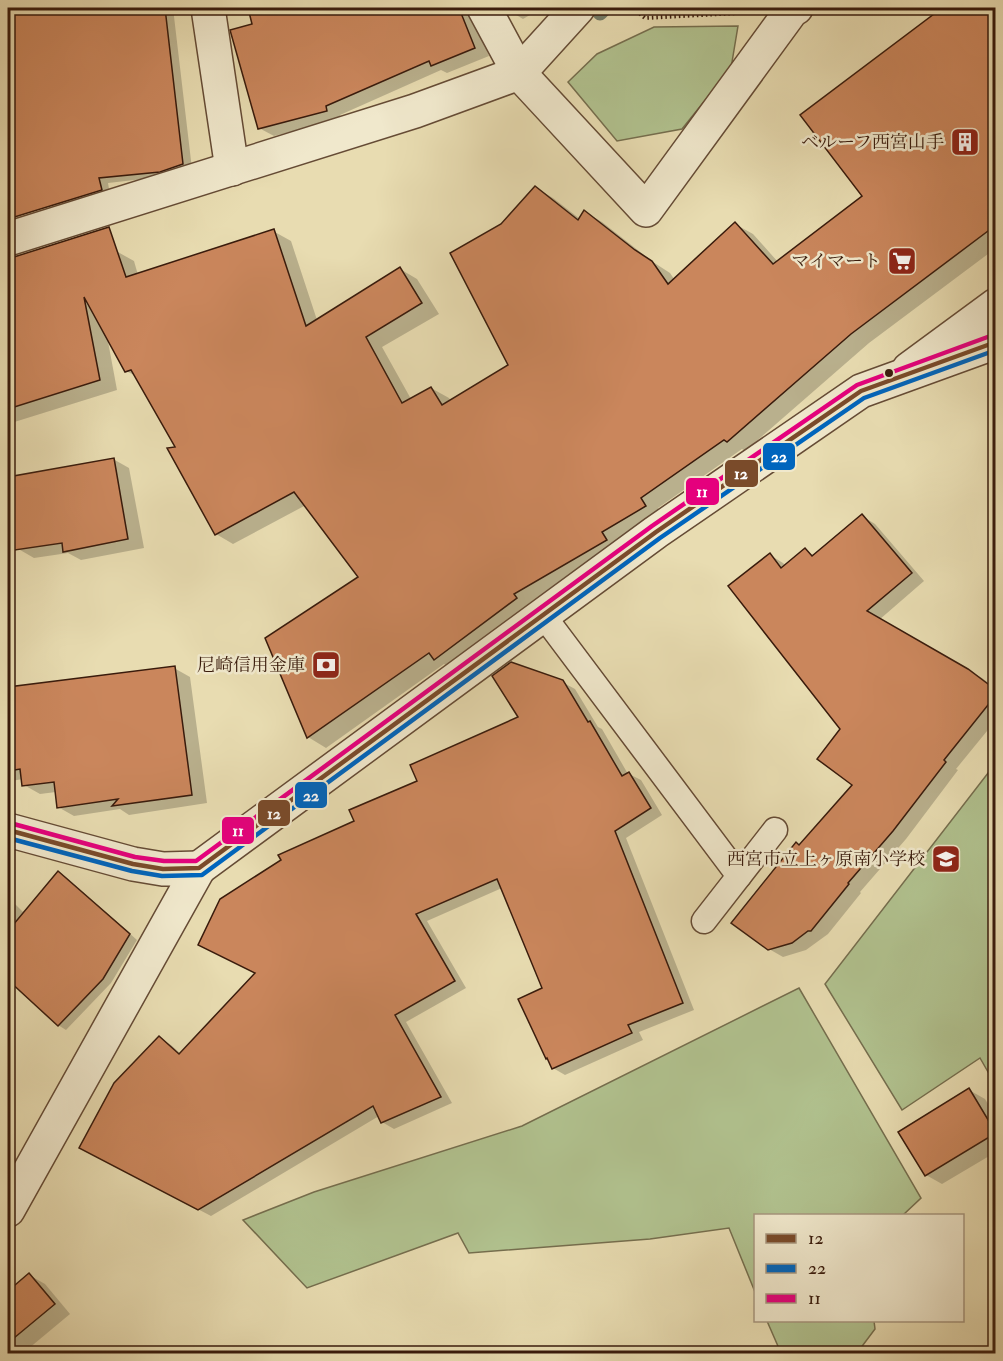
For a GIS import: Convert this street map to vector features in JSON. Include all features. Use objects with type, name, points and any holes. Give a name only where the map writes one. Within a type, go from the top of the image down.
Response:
[{"type":"street","points":[[208,8],[232,169]]},
{"type":"street","points":[[484,8],[519,73],[646,210],[794,9]]},
{"type":"street","points":[[8,239],[415,111],[519,73],[578,8]]},
{"type":"street","points":[[898,378],[996,305]]},
{"type":"street","points":[[8,1210],[200,868],[656,532],[861,391],[996,342]]},
{"type":"street","points":[[8,830],[133,864],[164,868],[200,868]]},
{"type":"lane","points":[[543,615],[739,876]]},
{"type":"lane","points":[[704,921],[775,830]]},
{"type":"path","points":[[633,8],[645,18],[794,9]]},
{"type":"green space","points":[[738,26],[731,68],[682,129],[617,141],[568,82],[597,54],[654,27]]},
{"type":"green space","name":"西宮市立上ヶ原南小学校","points":[[995,764],[995,1084],[980,1058],[902,1110],[825,984]]},
{"type":"green space","points":[[799,988],[921,1198],[904,1214],[754,1214],[754,1290],[729,1228],[650,1239],[469,1253],[458,1233],[307,1288],[243,1220],[314,1192],[522,1126]]},
{"type":"green space","points":[[767,1322],[874,1322],[875,1329],[857,1353],[781,1353]]},
{"type":"building","points":[[8,8],[67,8],[68,13],[108,8],[165,8],[183,164],[160,172],[99,178],[102,190],[8,219]]},
{"type":"building","points":[[248,8],[459,8],[475,48],[431,66],[429,61],[326,106],[327,111],[258,129],[230,30],[252,24]]},
{"type":"building","points":[[942,8],[996,8],[996,225],[851,334],[727,442],[724,440],[641,498],[646,506],[602,532],[607,540],[514,594],[517,598],[434,660],[429,653],[307,738],[265,638],[358,577],[294,492],[215,535],[167,448],[175,447],[131,370],[125,372],[84,297],[100,380],[8,409],[8,257],[109,227],[126,277],[274,229],[306,326],[400,267],[422,303],[366,337],[402,403],[431,387],[442,405],[508,365],[450,253],[501,224],[535,186],[578,220],[584,210],[652,261],[668,284],[735,222],[773,264],[862,196],[800,115]]},
{"type":"building","points":[[114,458],[128,539],[63,552],[62,543],[8,551],[8,477]]},
{"type":"building","points":[[862,514],[912,573],[867,611],[968,669],[996,690],[996,695],[944,760],[946,762],[893,831],[848,883],[811,931],[792,943],[768,950],[731,923],[796,842],[799,845],[852,785],[817,759],[840,729],[728,586],[770,553],[781,568],[805,548],[812,556]]},
{"type":"building","points":[[511,662],[563,680],[622,776],[629,772],[651,808],[615,831],[683,1003],[628,1025],[632,1033],[552,1069],[518,999],[542,988],[497,879],[416,914],[455,981],[395,1015],[441,1097],[381,1123],[373,1106],[198,1210],[79,1148],[114,1083],[159,1036],[179,1054],[255,973],[198,945],[220,899],[281,860],[278,855],[354,821],[349,810],[417,781],[410,765],[518,717],[492,676]]},
{"type":"building","points":[[175,666],[192,795],[112,806],[118,799],[57,808],[54,782],[22,786],[20,769],[8,771],[8,687]]},
{"type":"building","points":[[58,871],[130,934],[103,979],[58,1026],[8,980],[8,931]]},
{"type":"building","points":[[969,1088],[996,1133],[925,1176],[898,1132]]},
{"type":"building","points":[[29,1273],[55,1304],[8,1343],[8,1291]]},
{"type":"waterway","points":[[600,13],[605,8]]},
{"type":"transit line","name":"11","points":[[10,823],[135,857],[164,861],[196,861],[652,526],[857,385],[993,335]]},
{"type":"transit line","name":"12","points":[[8,830],[133,864],[163,869],[199,868],[656,532],[861,391],[996,342]]},
{"type":"transit line","name":"22","points":[[8,838],[132,871],[162,876],[202,875],[660,538],[864,398],[996,350]]},
{"type":"place","name":"ベルーフ西宮山手","points":[[965,142]]},
{"type":"place","name":"マイマート","points":[[902,261]]},
{"type":"place","name":"尼崎信用金庫","points":[[326,665]]},
{"type":"place","name":"西宮市立上ヶ原南小学校","points":[[946,859]]}]
